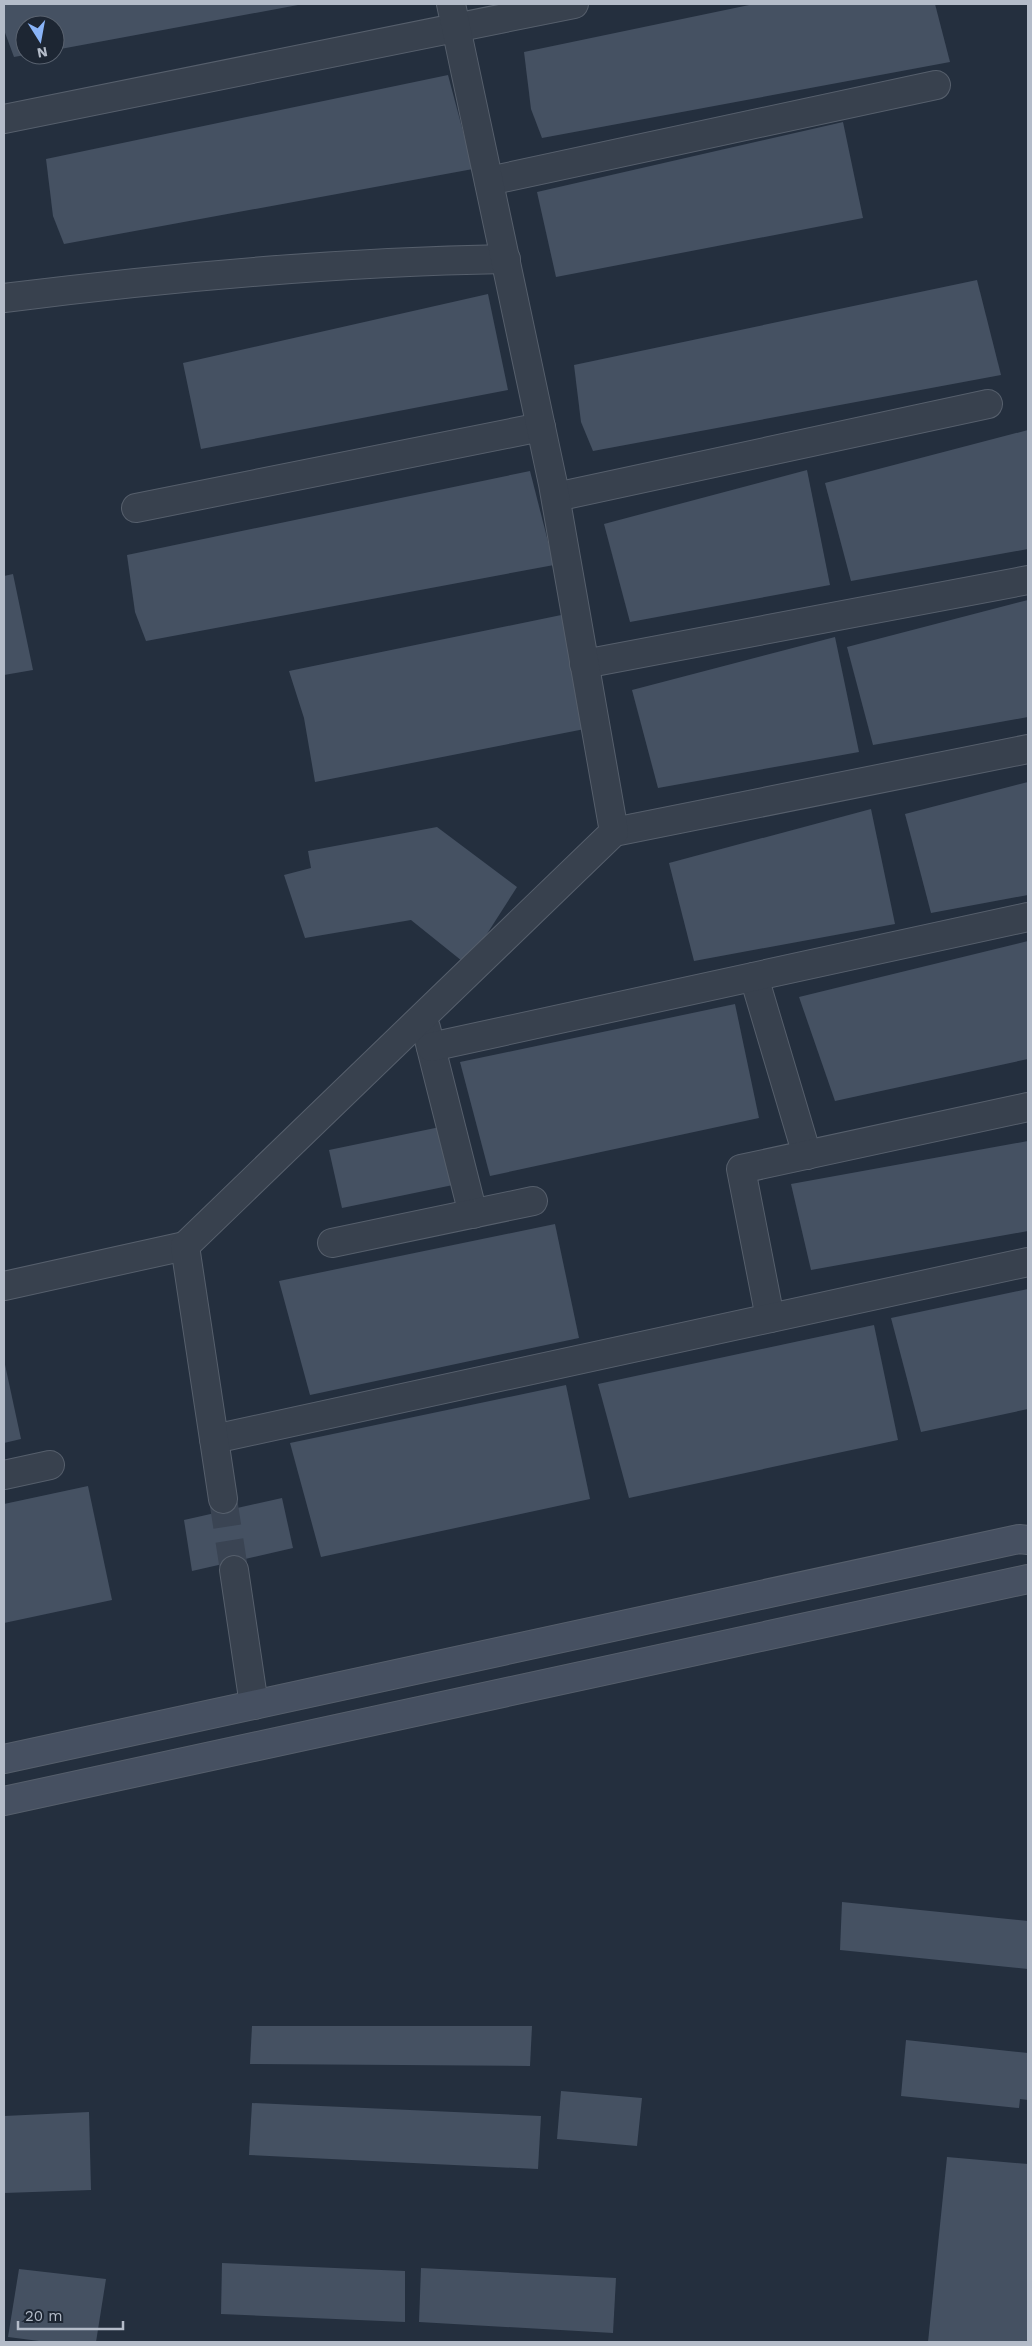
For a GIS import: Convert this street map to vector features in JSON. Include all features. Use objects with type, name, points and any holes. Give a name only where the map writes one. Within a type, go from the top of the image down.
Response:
[{"type":"street","points":[[4,119],[454,16],[574,4]]},
{"type":"street","points":[[454,16],[556,497],[614,832]]},
{"type":"street","points":[[489,181],[936,85]]},
{"type":"street","points":[[4,298],[149,280],[421,261],[506,259]]},
{"type":"street","points":[[556,497],[988,404]]},
{"type":"street","points":[[136,508],[542,428]]},
{"type":"street","points":[[584,664],[1028,580]]},
{"type":"street","points":[[4,1286],[185,1246],[614,832],[1028,750]]},
{"type":"street","points":[[431,1047],[1028,917]]},
{"type":"street","points":[[754,977],[807,1155]]},
{"type":"street","points":[[423,1016],[473,1214]]},
{"type":"street","points":[[770,1318],[741,1169],[1028,1107]]},
{"type":"street","points":[[332,1243],[533,1201]]},
{"type":"street","points":[[185,1246],[223,1499]]},
{"type":"street","points":[[214,1439],[1028,1262]]},
{"type":"street","points":[[4,1475],[50,1465]]},
{"type":"street","points":[[4,1759],[1018,1539],[1028,1540]]},
{"type":"street","points":[[234,1570],[254,1704]]},
{"type":"street","points":[[4,1800],[1028,1579]]},
{"type":"building","points":[[4,4],[298,5],[65,48],[65,15],[15,15],[14,57],[4,30]]},
{"type":"building","points":[[754,4],[935,4],[950,62],[542,138],[531,109],[524,52]]},
{"type":"building","points":[[448,75],[473,169],[64,244],[53,216],[46,159]]},
{"type":"building","points":[[843,122],[863,218],[556,277],[537,192]]},
{"type":"building","points":[[977,280],[1001,375],[593,451],[581,422],[574,365]]},
{"type":"building","points":[[488,294],[508,390],[201,449],[183,363]]},
{"type":"building","points":[[1028,430],[1028,549],[851,581],[825,483]]},
{"type":"building","points":[[807,470],[830,585],[630,622],[604,524]]},
{"type":"building","points":[[530,471],[554,565],[146,641],[135,612],[127,555]]},
{"type":"building","points":[[13,574],[33,670],[4,675],[4,576]]},
{"type":"building","points":[[1028,600],[1028,717],[873,745],[847,647]]},
{"type":"building","points":[[571,613],[595,727],[315,782],[304,718],[289,671]]},
{"type":"building","points":[[835,637],[859,752],[658,788],[632,690]]},
{"type":"building","points":[[1028,782],[1028,895],[931,913],[905,814]]},
{"type":"building","points":[[871,809],[895,924],[694,961],[669,863]]},
{"type":"building","points":[[437,827],[517,887],[467,965],[411,920],[305,938],[284,875],[311,868],[308,851]]},
{"type":"building","points":[[1028,941],[1028,1059],[835,1101],[799,997]]},
{"type":"building","points":[[735,1004],[759,1118],[490,1176],[460,1062]]},
{"type":"building","points":[[440,1127],[453,1185],[342,1208],[329,1150]]},
{"type":"building","points":[[1028,1141],[1028,1231],[811,1270],[791,1184]]},
{"type":"building","points":[[555,1224],[579,1338],[310,1395],[279,1281]]},
{"type":"building","points":[[1028,1289],[1028,1409],[921,1432],[891,1318]]},
{"type":"building","points":[[874,1325],[898,1440],[629,1498],[598,1384]]},
{"type":"building","points":[[4,1360],[21,1439],[4,1443]]},
{"type":"building","points":[[566,1385],[590,1499],[321,1557],[290,1443]]},
{"type":"building","points":[[88,1486],[112,1600],[4,1623],[4,1504]]},
{"type":"building","points":[[282,1498],[293,1548],[192,1571],[184,1520]]},
{"type":"building","points":[[842,1902],[1028,1921],[1028,1969],[840,1950]]},
{"type":"building","points":[[252,2026],[532,2026],[530,2066],[250,2064]]},
{"type":"building","points":[[906,2040],[1028,2053],[1028,2100],[1020,2099],[1019,2108],[901,2096]]},
{"type":"building","points":[[561,2091],[642,2098],[637,2146],[557,2139]]},
{"type":"building","points":[[252,2103],[541,2116],[538,2169],[249,2155]]},
{"type":"building","points":[[89,2112],[91,2190],[4,2193],[4,2116]]},
{"type":"building","points":[[947,2157],[1028,2164],[1028,2342],[928,2342]]},
{"type":"building","points":[[222,2263],[405,2271],[405,2322],[221,2314]]},
{"type":"building","points":[[421,2268],[616,2278],[613,2333],[419,2322]]},
{"type":"building","points":[[19,2269],[106,2279],[96,2342],[47,2342],[8,2337]]},
{"type":"tunnel","points":[[223,1499],[234,1570]]}]
